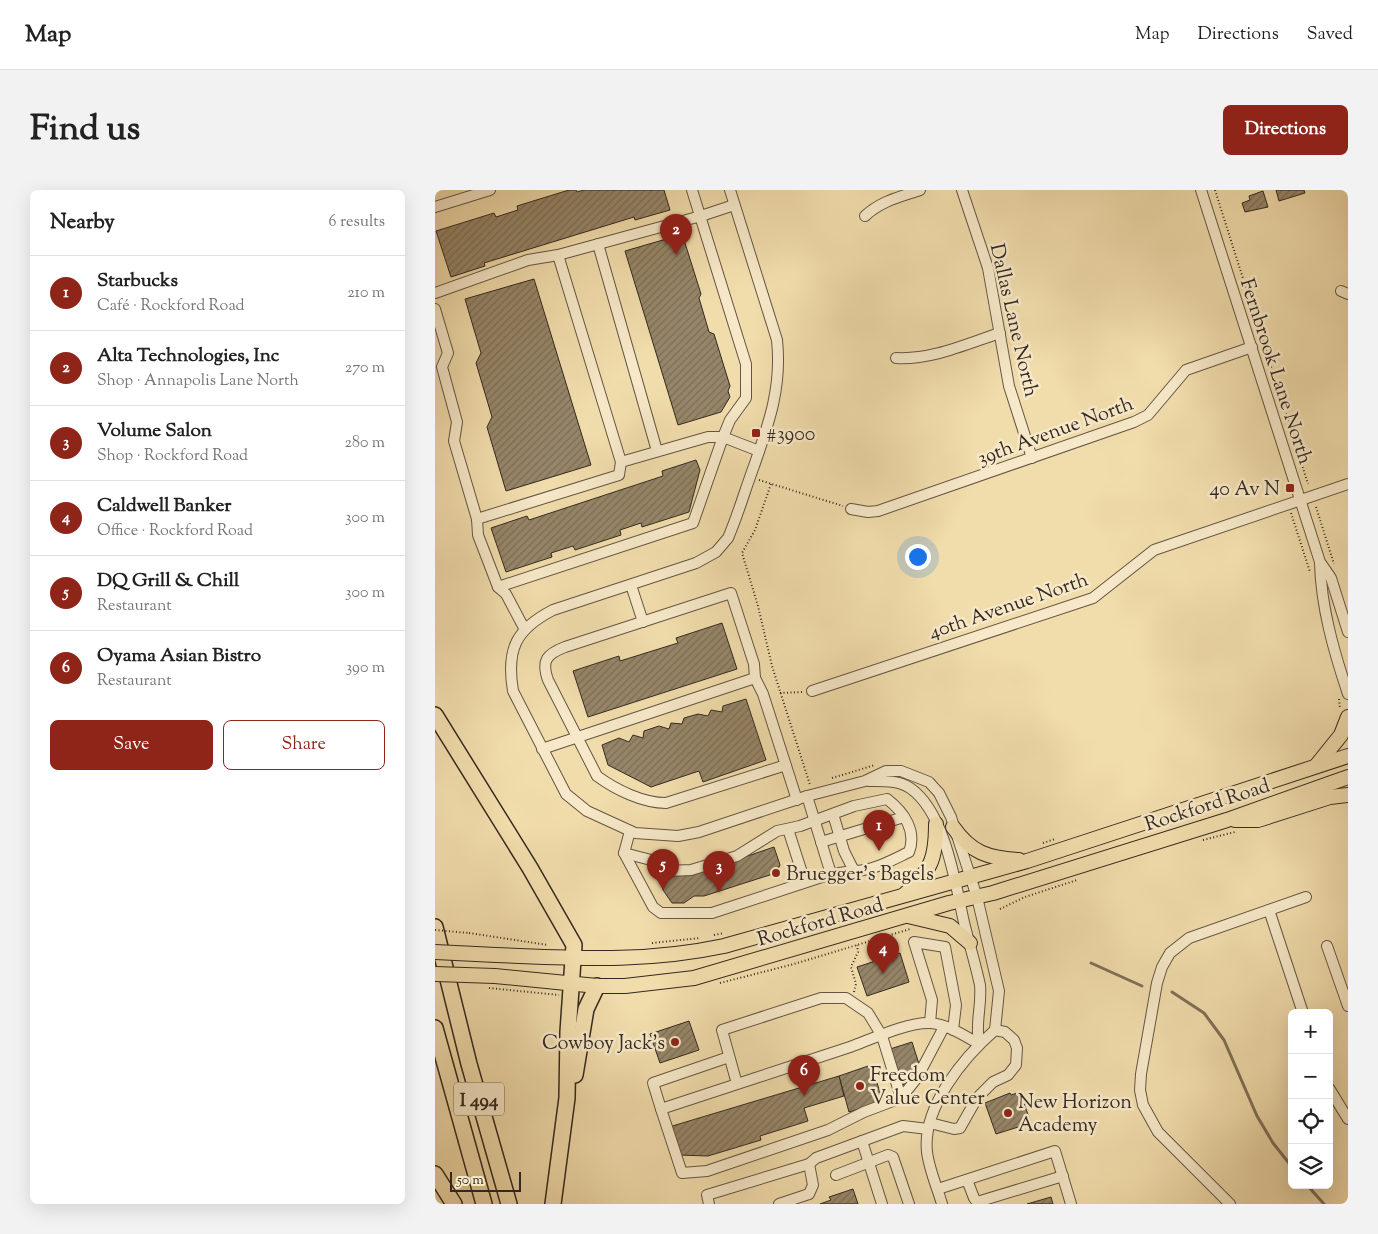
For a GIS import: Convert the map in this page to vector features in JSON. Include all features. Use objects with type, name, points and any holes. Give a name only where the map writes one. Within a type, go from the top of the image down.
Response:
[{"type":"highway","points":[[435,715],[575,945],[568,1032],[567,1098],[553,1204]]},
{"type":"highway","name":"I 494","points":[[435,928],[469,1064],[509,1204]]},
{"type":"highway","points":[[567,1098],[575,1076],[586,1009],[597,986]]},
{"type":"highway","name":"I 494","points":[[435,1028],[484,1204]]},
{"type":"highway","points":[[435,1174],[455,1204]]},
{"type":"main road","points":[[1315,767],[1341,735],[1348,717]]},
{"type":"main road","name":"Rockford Road","points":[[435,952],[619,960],[699,952],[1027,861],[1348,756]]},
{"type":"main road","name":"Rockford Road","points":[[435,974],[495,976],[572,982],[597,986],[625,986],[694,978],[960,900],[977,897],[1227,820],[1348,777]]},
{"type":"main road","points":[[1227,820],[1258,820],[1330,797],[1348,795]]},
{"type":"main road","points":[[901,897],[923,878],[931,864],[936,846],[937,824]]},
{"type":"main road","points":[[953,827],[964,843],[981,852],[1001,859],[1027,861]]},
{"type":"main road","points":[[908,916],[950,926],[970,943]]},
{"type":"street","points":[[435,206],[490,190]]},
{"type":"street","points":[[498,587],[693,523],[730,420],[746,398],[746,364],[692,190]]},
{"type":"street","points":[[730,190],[777,340],[779,355],[777,390],[759,451],[733,527],[723,547],[696,563],[553,610],[524,628],[511,658],[510,675],[513,691],[559,783],[575,804],[630,831],[657,836],[678,836],[804,794],[865,781],[886,771],[901,771],[918,776],[929,782],[939,793],[977,897],[999,991],[995,1030],[979,1044],[937,1101],[929,1126],[927,1151],[942,1204]]},
{"type":"street","points":[[865,216],[875,207],[887,201],[920,190]]},
{"type":"street","name":"Dallas Lane North","points":[[963,190],[988,268],[1009,386],[1033,458]]},
{"type":"street","name":"Fernbrook Lane North","points":[[1201,190],[1320,562],[1321,581],[1332,644],[1348,694]]},
{"type":"street","points":[[435,293],[528,260],[558,255],[701,216],[734,205]]},
{"type":"street","points":[[598,244],[657,452]]},
{"type":"street","points":[[477,519],[619,475],[621,462],[558,255]]},
{"type":"street","points":[[435,309],[448,353],[442,367],[457,422],[454,441],[477,519],[479,535],[498,587],[506,594],[524,628]]},
{"type":"street","points":[[896,358],[913,359],[929,356],[1000,333]]},
{"type":"street","name":"39th Avenue North","points":[[851,509],[868,512],[878,511],[1135,422],[1148,415],[1186,370],[1252,347]]},
{"type":"street","points":[[621,462],[708,437],[723,437],[759,451]]},
{"type":"street","name":"40th Avenue North","points":[[812,692],[1093,598],[1154,550],[1348,484]]},
{"type":"street","name":"Fernbrook Lane North","points":[[1320,562],[1331,578],[1348,632]]},
{"type":"street","points":[[631,585],[643,622]]},
{"type":"street","points":[[786,765],[666,803],[652,803],[607,784],[597,776],[548,680],[544,669],[547,658],[553,652],[565,647],[731,593],[755,664],[755,678],[763,694],[786,765],[804,794],[831,874]]},
{"type":"street","points":[[542,749],[576,736],[755,678]]},
{"type":"street","points":[[865,781],[893,782],[909,788],[928,807],[937,824],[955,881],[980,985],[981,999],[976,1026],[979,1044]]},
{"type":"street","points":[[625,853],[651,860],[665,871],[691,870],[737,856],[777,831],[814,821],[854,806],[887,799],[899,808],[913,841],[909,852],[887,862],[854,871],[831,874],[711,913],[661,913],[653,907],[625,853],[630,831]]},
{"type":"street","points":[[833,814],[839,836],[854,871]]},
{"type":"street","points":[[821,842],[904,817]]},
{"type":"street","points":[[788,829],[805,882]]},
{"type":"street","points":[[1230,1204],[1158,1132],[1143,1105],[1139,1090],[1141,1074],[1162,967],[1170,953],[1179,945],[1200,933],[1306,897]]},
{"type":"street","points":[[1269,910],[1302,1009]]},
{"type":"street","points":[[729,1057],[653,1083],[682,1173],[707,1171],[828,1130],[864,1112],[901,1098],[917,1078],[949,1029],[956,1004],[945,947],[914,942],[931,1000],[930,1023]]},
{"type":"street","points":[[1327,946],[1348,1006]]},
{"type":"street","points":[[737,1084],[721,1030],[821,998],[846,998],[868,1012],[882,1036],[901,1098]]},
{"type":"street","points":[[661,1109],[914,1026],[930,1023],[949,1029],[979,1044]]},
{"type":"street","points":[[709,1204],[707,1195],[809,1164],[816,1158],[903,1126],[960,1128],[977,1098],[993,1082],[1014,1070],[1018,1060],[1014,1040],[1005,1032],[995,1030]]},
{"type":"street","points":[[1333,1095],[1348,1120]]},
{"type":"street","points":[[862,1141],[882,1204]]},
{"type":"street","points":[[937,1190],[1055,1151],[1071,1204]]},
{"type":"street","points":[[836,1175],[888,1155],[893,1157],[909,1204]]},
{"type":"street","points":[[779,1204],[809,1194],[813,1186],[809,1164]]},
{"type":"street","points":[[967,1180],[977,1202],[1063,1176]]},
{"type":"path","points":[[1215,190],[1308,484]]},
{"type":"path","points":[[750,477],[851,509]]},
{"type":"path","points":[[771,484],[755,530],[741,553],[780,693],[804,794]]},
{"type":"path","points":[[1288,503],[1302,546]]},
{"type":"path","points":[[1316,507],[1337,572]]},
{"type":"path","points":[[780,693],[812,692]]},
{"type":"path","points":[[1199,842],[1238,832]]},
{"type":"path","points":[[1042,843],[1059,838]]},
{"type":"path","points":[[1000,908],[1037,893],[1078,880]]},
{"type":"path","points":[[435,928],[551,945]]},
{"type":"path","points":[[650,944],[732,931]]},
{"type":"path","points":[[851,1001],[856,984],[851,967],[858,952],[857,944]]},
{"type":"path","points":[[480,988],[557,995]]},
{"type":"building","points":[[569,190],[576,190],[577,192],[584,190],[664,190],[670,210],[635,220],[634,217],[484,263],[485,266],[451,277],[436,231],[494,213],[496,217],[518,210],[517,206]]},
{"type":"building","points":[[1276,190],[1304,190],[1305,193],[1279,201]]},
{"type":"building","points":[[1263,191],[1268,207],[1245,212],[1242,203],[1250,200],[1249,196]]},
{"type":"building","points":[[680,235],[685,243],[701,294],[699,298],[709,332],[714,334],[730,386],[728,391],[730,397],[721,412],[678,425],[625,251]]},
{"type":"building","points":[[534,279],[591,465],[506,491],[487,427],[492,417],[476,363],[481,353],[465,299]]},
{"type":"building","points":[[696,460],[700,470],[689,512],[642,527],[641,523],[620,530],[621,535],[575,550],[573,546],[551,553],[552,557],[506,572],[491,528],[527,516],[529,520],[663,476],[662,471]]},
{"type":"building","points":[[722,623],[737,669],[588,717],[573,671],[619,656],[620,661],[678,643],[676,638]]},
{"type":"building","points":[[746,699],[766,760],[703,782],[699,771],[651,787],[608,765],[602,745],[619,738],[629,742],[633,735],[643,738],[644,731],[659,726],[669,729],[671,723],[682,724],[684,718],[698,714],[708,716],[711,710],[722,712],[723,706]]},
{"type":"building","points":[[774,847],[780,865],[776,873],[704,896],[694,896],[684,903],[672,903],[663,890],[661,876],[695,874]]},
{"type":"building","points":[[900,953],[909,982],[867,996],[857,967]]},
{"type":"building","name":"Cowboy Jack's","points":[[689,1021],[699,1050],[660,1063],[650,1034]]},
{"type":"building","points":[[912,1042],[919,1064],[909,1083],[899,1086],[887,1050]]},
{"type":"building","name":"Freedom Value Center","points":[[871,1065],[883,1101],[849,1112],[839,1076]]},
{"type":"building","points":[[839,1076],[844,1096],[804,1108],[808,1121],[760,1136],[761,1140],[708,1156],[678,1155],[669,1127]]},
{"type":"building","name":"New Horizon Academy","points":[[1020,1092],[1031,1123],[996,1134],[985,1103],[1010,1093],[1011,1095]]},
{"type":"building","points":[[853,1189],[858,1204],[820,1204],[831,1200],[829,1197]]},
{"type":"building","points":[[1051,1197],[1053,1204],[1027,1204]]},
{"type":"waterway","points":[[1091,963],[1142,986]]},
{"type":"waterway","points":[[1172,992],[1204,1013],[1224,1040],[1257,1116],[1273,1143],[1288,1162]]},
{"type":"waterway","points":[[1311,1189],[1324,1204]]},
{"type":"place","name":"Alta Technologies, Inc","points":[[676,255]]},
{"type":"place","name":"#3900","points":[[756,433]]},
{"type":"place","name":"40 Av N","points":[[1290,488]]},
{"type":"place","name":"Starbucks","points":[[879,851]]},
{"type":"place","name":"Bruegger's Bagels","points":[[776,873]]},
{"type":"place","name":"DQ Grill & Chill","points":[[663,890]]},
{"type":"place","name":"Volume Salon","points":[[719,892]]},
{"type":"place","name":"Caldwell Banker","points":[[883,974]]},
{"type":"place","name":"Cowboy Jack's","points":[[675,1042]]},
{"type":"place","name":"Freedom Value Center","points":[[860,1086]]},
{"type":"place","name":"Oyama Asian Bistro","points":[[804,1096]]},
{"type":"place","name":"New Horizon Academy","points":[[1008,1113]]}]
